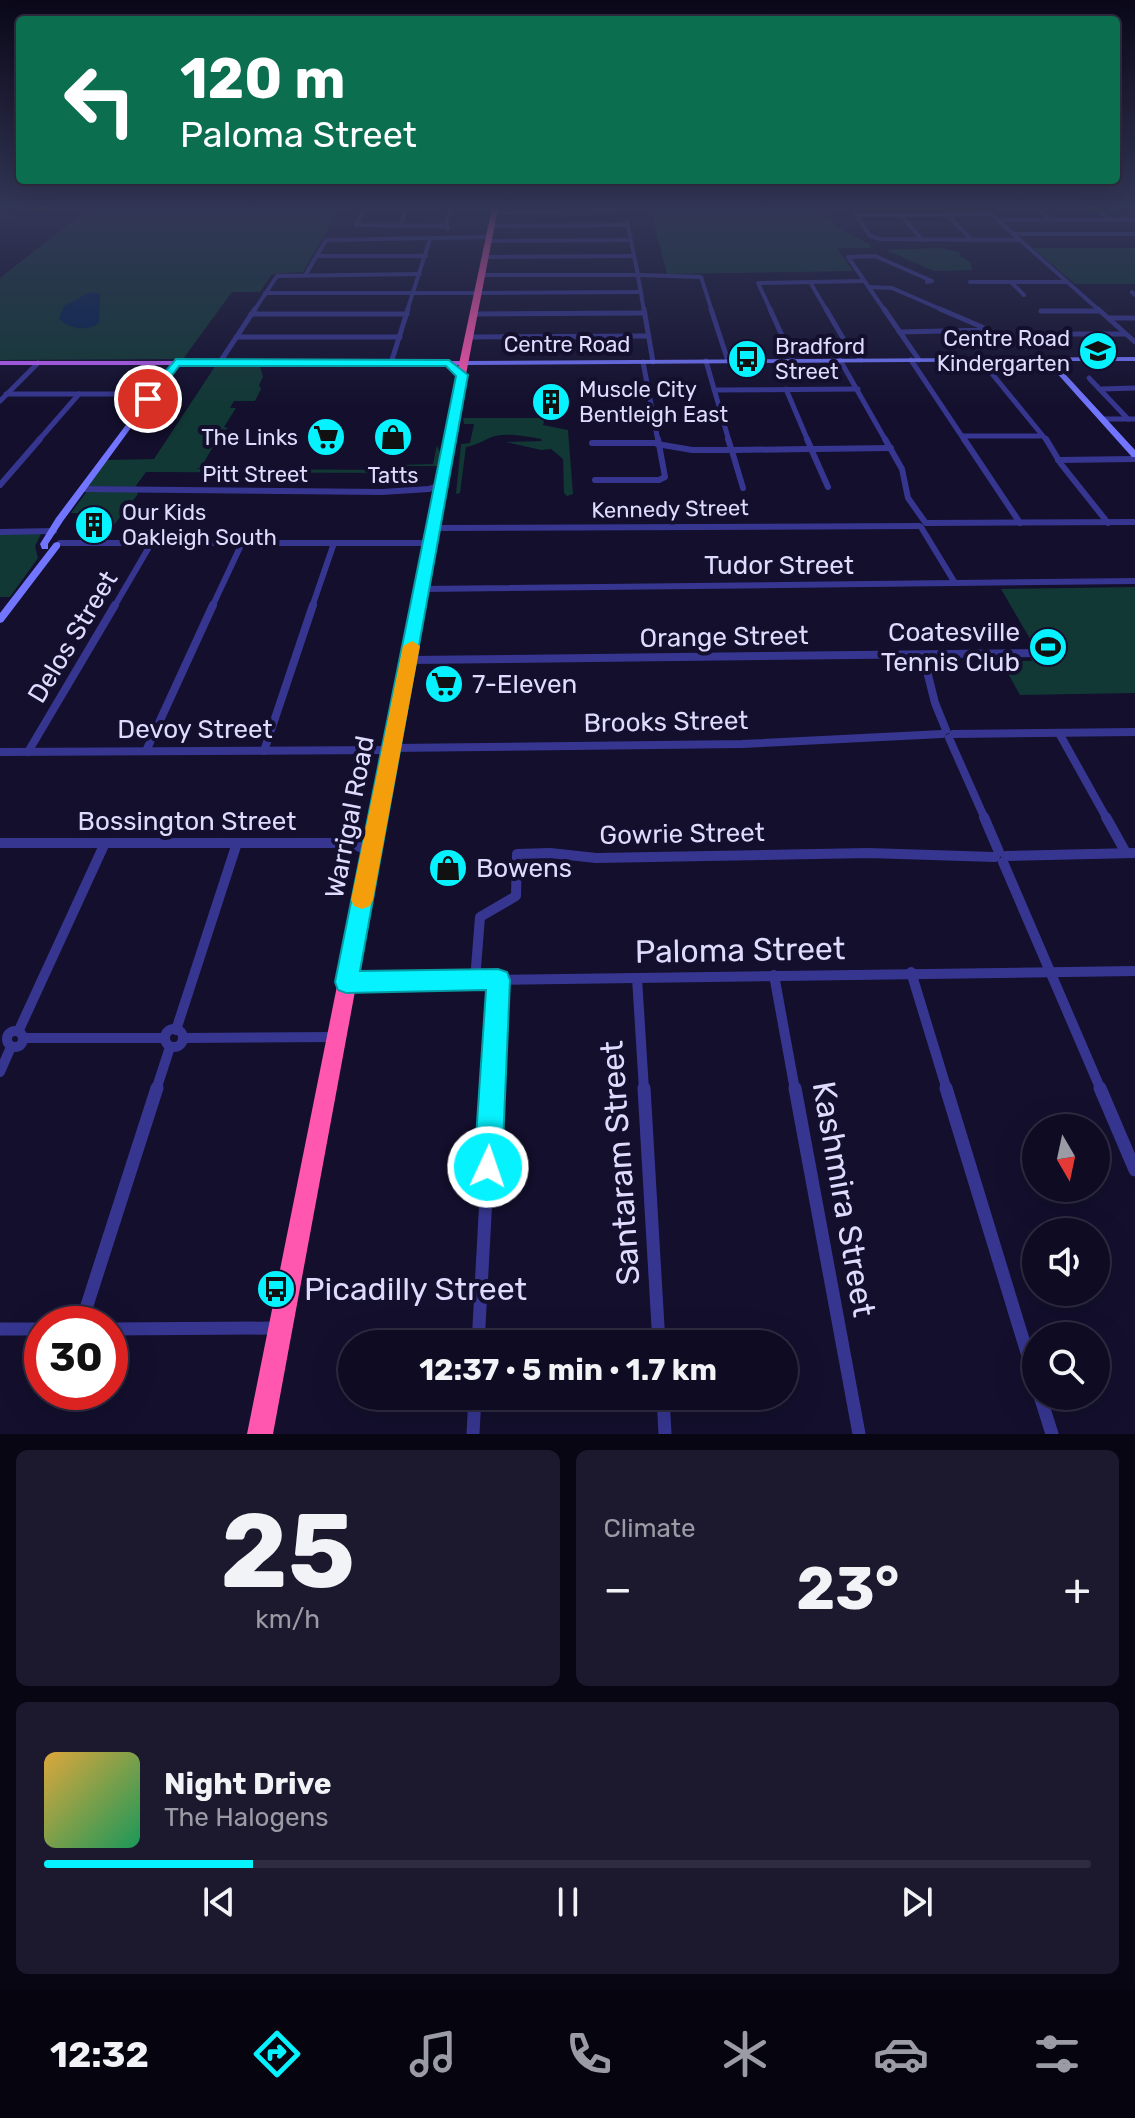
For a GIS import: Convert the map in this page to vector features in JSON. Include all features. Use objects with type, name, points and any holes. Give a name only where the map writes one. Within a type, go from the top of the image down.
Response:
[{"type":"highway","name":"Warrigal Road","points":[[260,1434],[435,528],[437,489],[482,275]]},
{"type":"main road","points":[[0,363],[449,363],[474,359],[492,363]]},
{"type":"main road","points":[[1047,359],[1135,457]]},
{"type":"main road","points":[[1061,359],[1064,363],[1061,375]]},
{"type":"main road","name":"Centre Road","points":[[492,363],[1135,359]]},
{"type":"main road","points":[[0,620],[46,548],[56,538],[82,489],[176,362]]},
{"type":"main road","points":[[432,363],[492,363]]},
{"type":"main road","points":[[46,548],[56,538]]},
{"type":"street","points":[[220,362],[277,276],[282,275]]},
{"type":"street","points":[[391,363],[420,275]]},
{"type":"street","points":[[482,275],[697,275],[701,277],[728,361]]},
{"type":"street","points":[[638,275],[653,362]]},
{"type":"street","points":[[860,275],[1020,523]]},
{"type":"street","points":[[918,275],[932,281]]},
{"type":"street","points":[[1059,275],[1135,342]]},
{"type":"street","points":[[793,360],[758,284],[751,281],[864,281]]},
{"type":"street","points":[[810,282],[844,340],[861,360]]},
{"type":"street","points":[[970,282],[1067,282]]},
{"type":"street","points":[[1011,282],[1024,295]]},
{"type":"street","points":[[868,287],[892,288],[989,330],[899,332]]},
{"type":"street","points":[[265,293],[641,292]]},
{"type":"street","points":[[1041,311],[1100,311]]},
{"type":"street","points":[[475,314],[644,313]]},
{"type":"street","points":[[251,314],[407,314]]},
{"type":"street","points":[[1108,318],[1135,318]]},
{"type":"street","points":[[1067,334],[1126,334]]},
{"type":"street","points":[[470,337],[649,336]]},
{"type":"street","points":[[236,337],[400,337]]},
{"type":"street","points":[[980,359],[1040,436],[1053,448],[1058,460],[1108,523]]},
{"type":"street","points":[[706,361],[743,488]]},
{"type":"street","points":[[595,480],[663,479],[643,362]]},
{"type":"street","points":[[843,362],[902,469],[908,498],[955,583]]},
{"type":"street","points":[[0,401],[38,363]]},
{"type":"street","points":[[1089,378],[1129,419]]},
{"type":"street","points":[[1102,389],[1135,388]]},
{"type":"street","points":[[588,389],[648,389]]},
{"type":"street","points":[[786,389],[828,487]]},
{"type":"street","points":[[714,390],[858,389]]},
{"type":"street","points":[[6,394],[152,394]]},
{"type":"street","points":[[0,485],[79,394]]},
{"type":"street","points":[[590,415],[651,414]]},
{"type":"street","points":[[1102,419],[1129,419]]},
{"type":"street","points":[[962,436],[1040,436]]},
{"type":"street","points":[[592,443],[657,444],[692,450],[891,448]]},
{"type":"street","points":[[1058,460],[1135,457]]},
{"type":"street","name":"Pitt Street","points":[[82,489],[371,492],[437,489]]},
{"type":"street","name":"Kennedy Street","points":[[435,528],[1135,522]]},
{"type":"street","points":[[0,532],[152,542],[432,543]]},
{"type":"street","name":"Delos Street","points":[[28,752],[152,542]]},
{"type":"street","points":[[146,751],[242,543]]},
{"type":"street","points":[[264,751],[334,543]]},
{"type":"street","name":"Tudor Street","points":[[423,589],[1135,581]]},
{"type":"street","name":"Orange Street","points":[[409,660],[1039,653]]},
{"type":"street","points":[[923,655],[935,703],[1135,1170]]},
{"type":"street","name":"Brooks Street","points":[[391,749],[742,744],[948,734],[1135,732]]},
{"type":"street","points":[[1059,733],[1131,853]]},
{"type":"street","name":"Devoy Street","points":[[0,752],[391,749]]},
{"type":"street","name":"Bossington Street","points":[[0,843],[351,843],[371,852]]},
{"type":"street","points":[[21,1034],[105,843]]},
{"type":"street","points":[[87,1306],[167,1043],[179,1034],[237,843]]},
{"type":"street","name":"Gowrie Street","points":[[475,980],[480,917],[516,896],[517,854],[550,853],[596,858],[868,853],[1001,857],[1131,853]]},
{"type":"street","name":"Paloma Street","points":[[346,982],[1135,971]]},
{"type":"street","points":[[911,972],[1022,1336]]},
{"type":"street","name":"Kashmira Street","points":[[774,975],[859,1434]]},
{"type":"street","name":"Santaram Street","points":[[637,978],[658,1330]]},
{"type":"street","points":[[479,1330],[498,980]]},
{"type":"street","points":[[0,1072],[6,1041],[21,1034],[167,1043]]},
{"type":"street","points":[[179,1034],[336,1037]]},
{"type":"street","points":[[128,1329],[281,1328]]},
{"type":"street","points":[[0,1329],[24,1329]]},
{"type":"street","points":[[473,1434],[474,1410]]},
{"type":"street","points":[[664,1410],[665,1434]]},
{"type":"street","points":[[1044,1410],[1052,1434]]},
{"type":"green space","points":[[4,275],[271,275],[260,292],[232,292],[183,359],[0,360],[0,278]]},
{"type":"green space","points":[[1064,275],[1135,275],[1135,284],[1075,284]]},
{"type":"green space","points":[[216,365],[260,366],[263,377],[259,385],[261,389],[255,401],[234,401],[230,408],[236,408],[224,427],[228,428],[197,469],[402,470],[399,465],[433,464],[437,445],[440,453],[437,466],[406,466],[404,473],[146,472],[135,487],[87,486],[106,460],[154,459]]},
{"type":"green space","points":[[463,418],[545,418],[543,425],[568,430],[573,494],[567,496],[564,493],[563,459],[551,449],[541,450],[506,442],[541,439],[509,435],[492,437],[466,447],[460,493],[456,494],[461,444],[470,443],[474,424],[464,424]]},
{"type":"green space","points":[[87,491],[138,494],[110,530],[101,530],[102,524],[112,524],[114,520],[95,519],[88,523],[94,514],[71,513]]},
{"type":"green space","points":[[0,533],[41,534],[35,546],[38,558],[10,597],[0,597]]},
{"type":"green space","points":[[1135,587],[1135,693],[1020,695],[1001,661],[1032,661],[1030,656],[1040,656],[1001,589]]},
{"type":"water","points":[[90,292],[100,294],[99,323],[89,328],[79,328],[59,319],[64,306]]},
{"type":"slow traffic","points":[[362,900],[412,646]]},
{"type":"place","name":"Centre Road Kindergarten","points":[[1098,351]]},
{"type":"place","name":"Bradford Street","points":[[747,359]]},
{"type":"place","name":"Muscle City Bentleigh East","points":[[551,402]]},
{"type":"place","name":"The Links","points":[[326,437]]},
{"type":"place","name":"Tatts","points":[[393,437]]},
{"type":"place","name":"Our Kids Oakleigh South","points":[[94,525]]},
{"type":"place","name":"Coatesville Tennis Club","points":[[1048,647]]},
{"type":"place","name":"7-Eleven","points":[[444,684]]},
{"type":"place","name":"Bowens","points":[[448,868]]},
{"type":"place","name":"Picadilly Street","points":[[276,1289]]},
{"type":"route","points":[[148,399],[176,362],[449,363],[462,375],[346,982],[498,980],[488,1167]]}]
